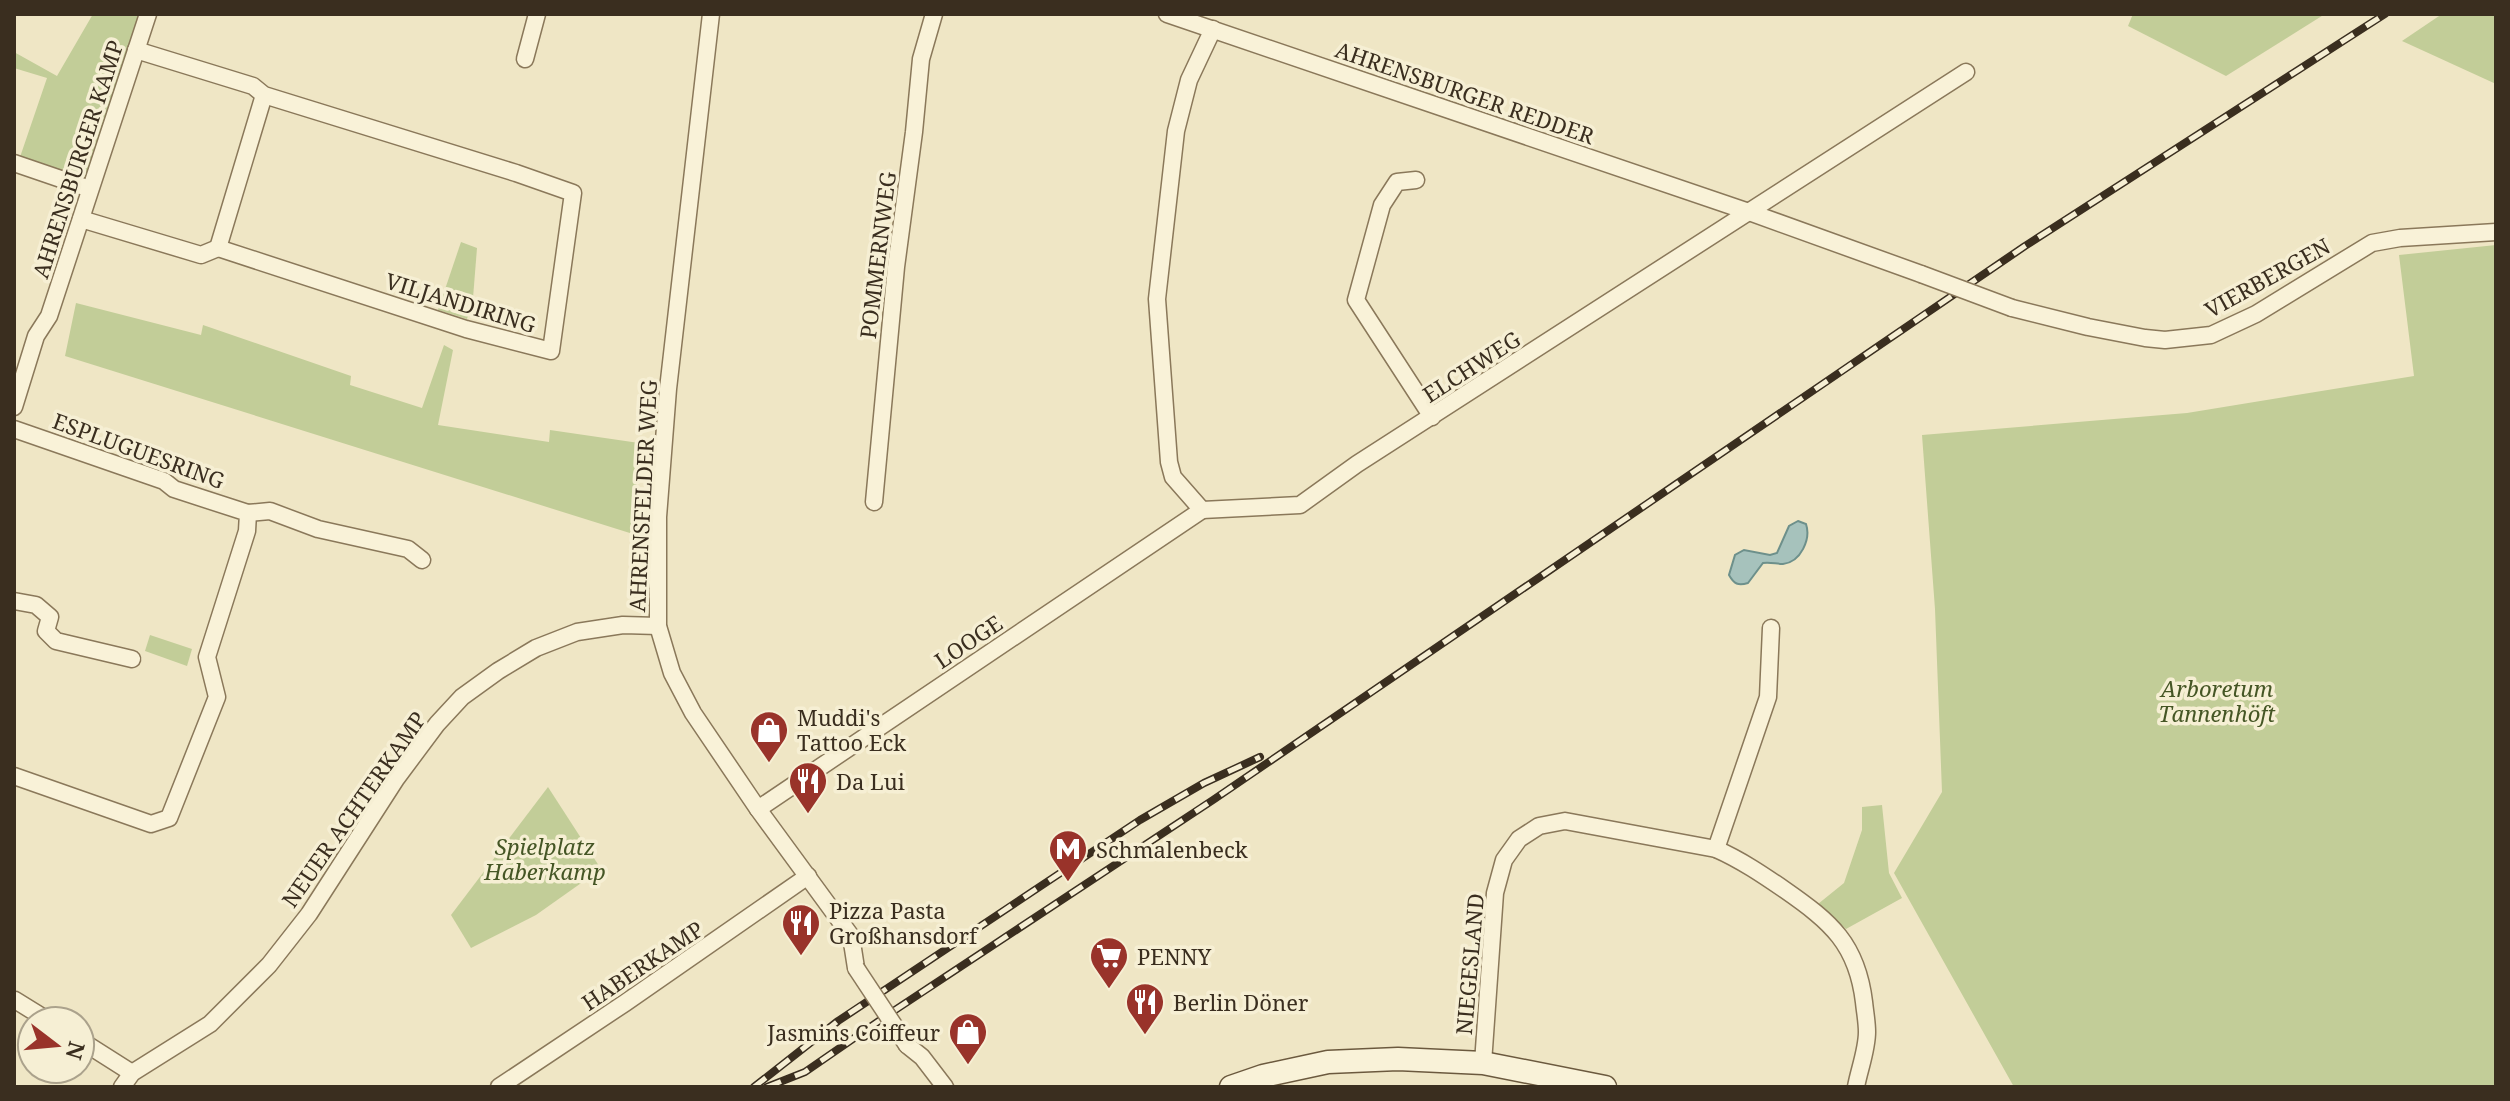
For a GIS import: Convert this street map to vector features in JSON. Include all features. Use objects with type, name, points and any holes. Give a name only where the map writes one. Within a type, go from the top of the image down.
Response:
[{"type":"street","name":"AHRENSBURGER KAMP","points":[[14,407],[36,336],[49,316],[148,14]]},
{"type":"street","points":[[525,59],[537,14]]},
{"type":"street","name":"AHRENSFELDER WEG","points":[[711,14],[668,389],[658,517],[658,626],[672,673],[693,713],[758,809],[851,936],[856,968],[907,1045],[922,1057],[945,1087]]},
{"type":"street","name":"POMMERNWEG","points":[[874,502],[896,267],[921,59],[934,14]]},
{"type":"street","name":"AHRENSBURGER REDDER","points":[[1167,14],[1749,212],[1921,274]]},
{"type":"street","points":[[1202,510],[1173,477],[1169,462],[1157,299],[1176,131],[1189,80],[1213,29]]},
{"type":"street","name":"VILJANDIRING","points":[[81,219],[201,255],[218,248],[466,329],[551,351],[573,193],[264,95],[253,86],[136,50]]},
{"type":"street","points":[[1749,212],[1966,72]]},
{"type":"street","points":[[218,248],[264,95]]},
{"type":"street","points":[[14,163],[90,189]]},
{"type":"street","points":[[1416,180],[1397,182],[1382,205],[1356,300],[1432,417]]},
{"type":"street","name":"ELCHWEG","points":[[1202,510],[1300,505],[1357,464],[1749,212]]},
{"type":"street","name":"VIERBERGEN","points":[[1921,274],[2012,308],[2088,327],[2165,340],[2211,335],[2256,314],[2372,243],[2400,238],[2496,232]]},
{"type":"street","name":"ESPLUGUESRING","points":[[14,429],[164,481],[174,489],[248,513],[270,511],[318,529],[408,549],[422,560]]},
{"type":"street","name":"LOOGE","points":[[758,809],[1202,510]]},
{"type":"street","points":[[14,776],[151,824],[169,818],[217,697],[207,657],[247,531],[248,513]]},
{"type":"street","points":[[14,601],[36,605],[50,617],[46,631],[56,641],[132,659]]},
{"type":"street","name":"NEUER ACHTERKAMP","points":[[122,1087],[132,1073],[210,1024],[269,965],[309,914],[396,779],[437,724],[462,697],[536,648],[577,632],[623,625],[658,626]]},
{"type":"street","points":[[1716,849],[1768,697],[1771,628]]},
{"type":"street","name":"NIEGESLAND","points":[[1483,1063],[1495,893],[1504,860],[1519,839],[1539,826],[1565,821],[1716,849],[1735,857],[1831,925],[1861,977],[1867,1033],[1856,1087]]},
{"type":"street","name":"HABERKAMP","points":[[499,1087],[808,876]]},
{"type":"street","points":[[96,1050],[132,1073]]},
{"type":"street","points":[[1231,1087],[1263,1076],[1328,1062],[1398,1059],[1483,1063],[1605,1087]]},
{"type":"green space","points":[[93,14],[142,14],[86,183],[19,160],[47,78],[14,68],[14,52],[57,76]]},
{"type":"green space","points":[[2133,14],[2325,14],[2226,76],[2128,26]]},
{"type":"green space","points":[[2442,14],[2496,14],[2496,84],[2402,41]]},
{"type":"green space","points":[[461,242],[477,248],[473,298],[467,319],[438,310]]},
{"type":"green space","name":"Arboretum Tannenhöft","points":[[2496,245],[2496,1087],[2014,1087],[1894,873],[1942,792],[1935,609],[1922,435],[2187,413],[2414,376],[2399,255]]},
{"type":"green space","points":[[76,303],[201,335],[203,325],[351,376],[350,385],[422,408],[444,345],[453,350],[438,425],[549,442],[550,430],[639,443],[633,534],[65,356]]},
{"type":"green space","points":[[150,635],[192,649],[187,666],[145,651]]},
{"type":"green space","name":"Spielplatz Haberkamp","points":[[548,787],[601,869],[536,915],[471,948],[451,915]]},
{"type":"green space","points":[[1882,805],[1889,873],[1902,898],[1846,929],[1818,904],[1844,883],[1862,830],[1862,807]]},
{"type":"water","points":[[1798,521],[1806,524],[1807,536],[1803,549],[1795,559],[1783,564],[1763,563],[1748,583],[1739,584],[1733,580],[1729,575],[1735,555],[1744,550],[1770,555],[1777,553],[1789,526]]},
{"type":"railway","points":[[767,1087],[805,1072],[1213,800],[2025,246],[2385,14]]},
{"type":"railway","points":[[754,1087],[838,1021],[1140,820],[1204,783],[1260,757]]},
{"type":"place","name":"Muddi's Tattoo Eck","points":[[769,764]]},
{"type":"place","name":"Da Lui","points":[[808,815]]},
{"type":"place","name":"Schmalenbeck","points":[[1068,883]]},
{"type":"place","name":"Pizza Pasta Großhansdorf","points":[[801,957]]},
{"type":"place","name":"PENNY","points":[[1109,990]]},
{"type":"place","name":"Berlin Döner","points":[[1145,1036]]},
{"type":"place","name":"Jasmins Coiffeur","points":[[968,1066]]}]
